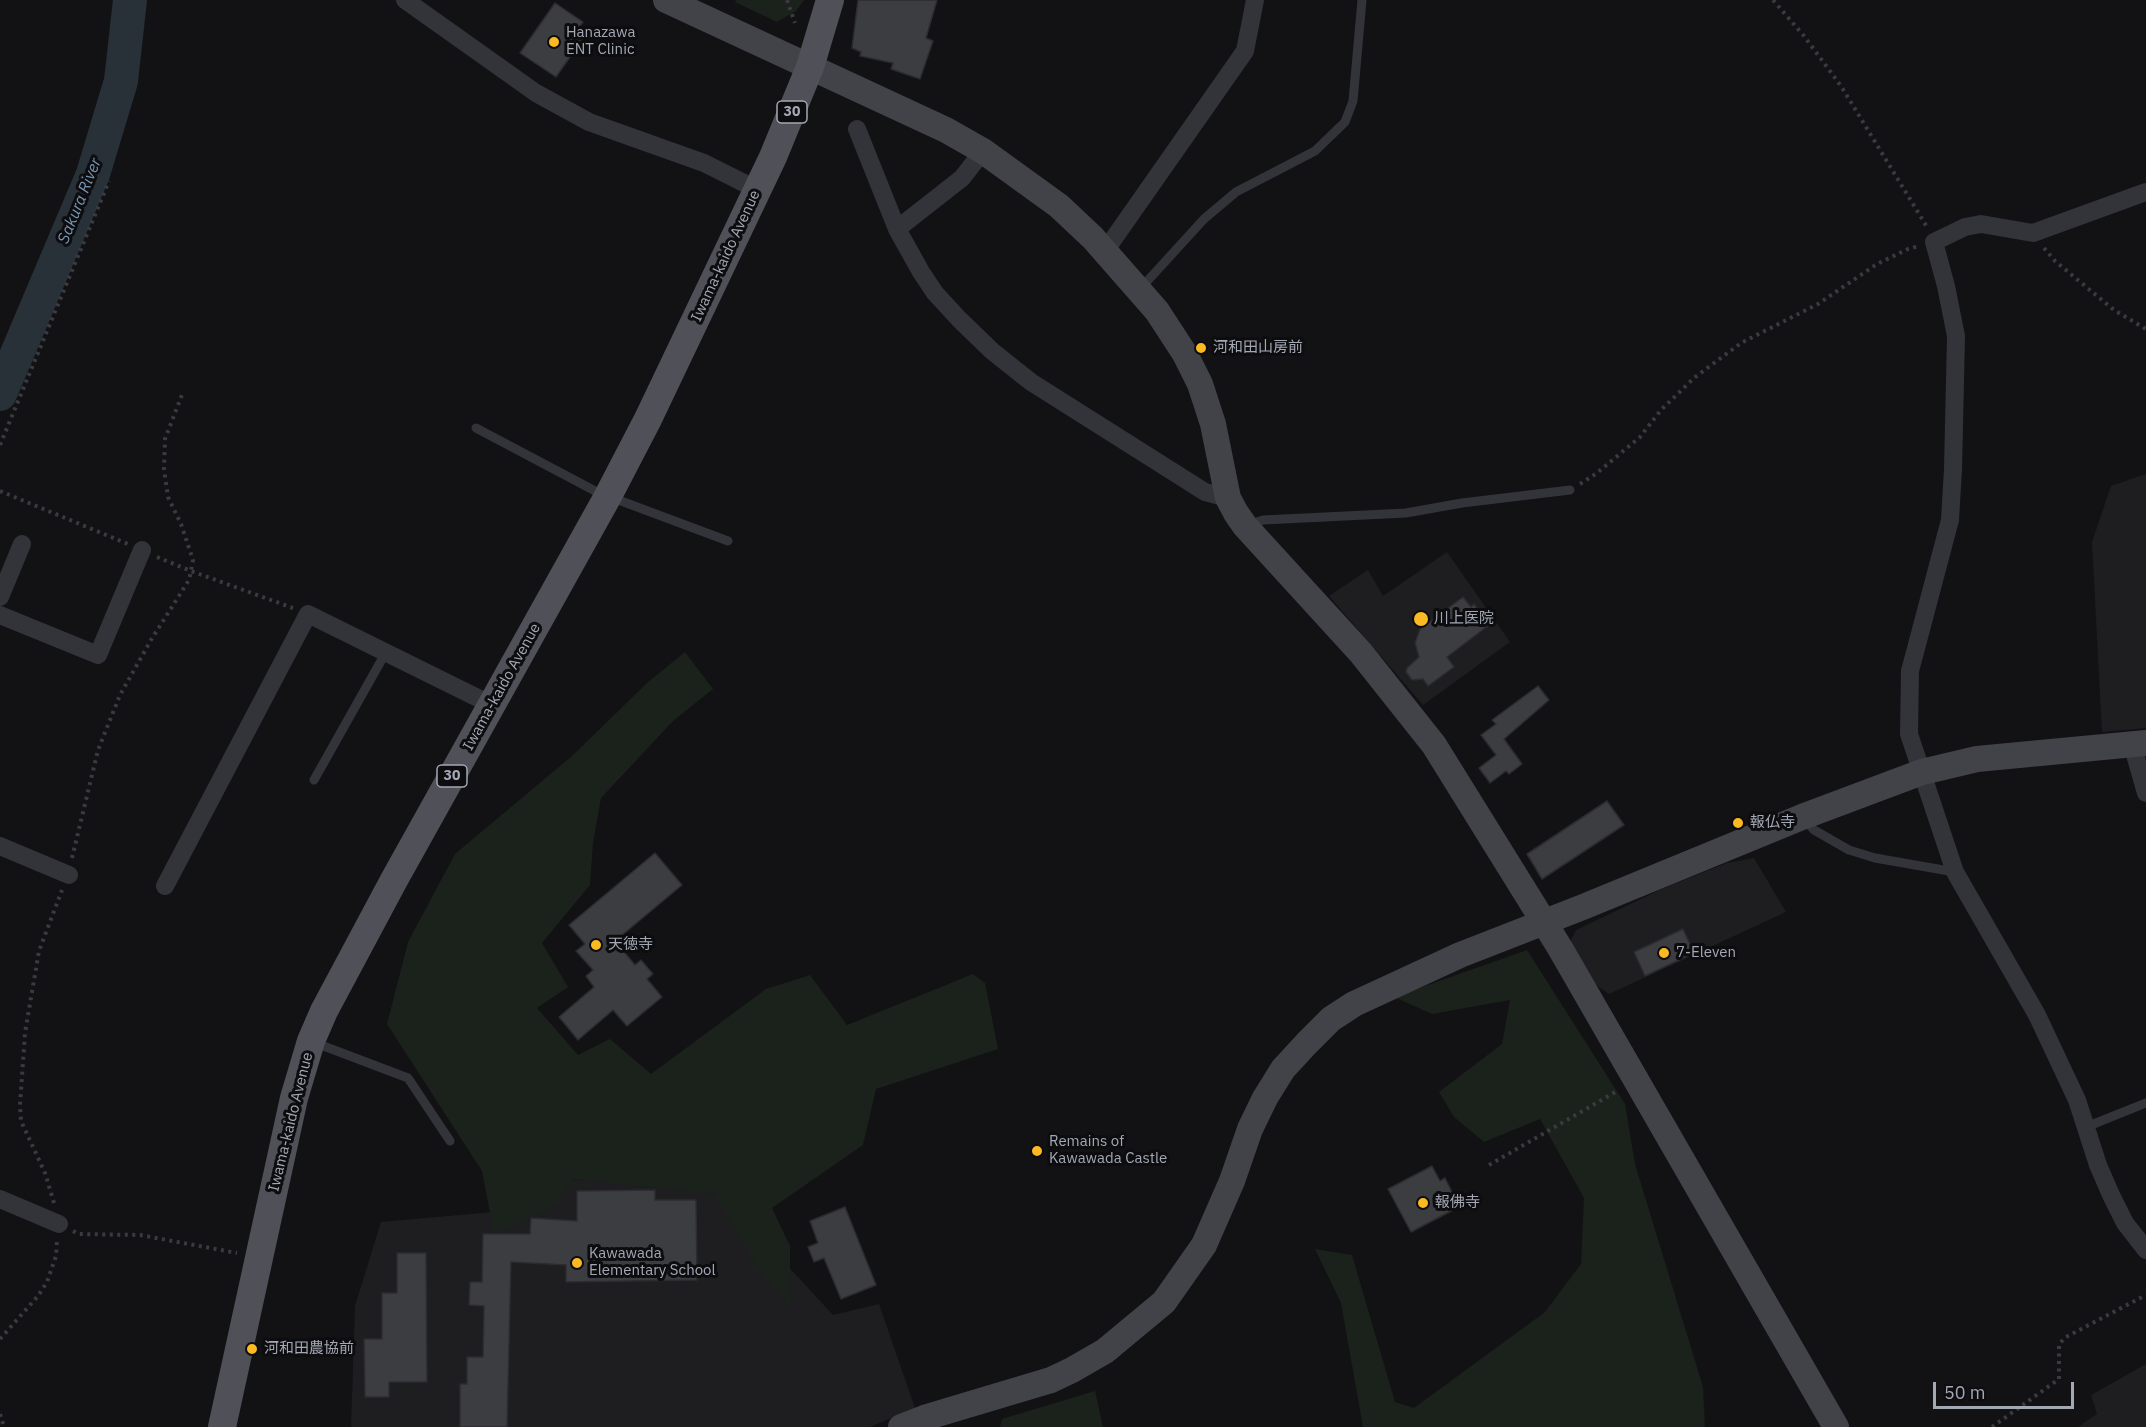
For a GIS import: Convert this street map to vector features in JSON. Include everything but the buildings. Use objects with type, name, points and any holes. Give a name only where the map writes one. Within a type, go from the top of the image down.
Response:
[{"type":"main road","name":"Iwama-kaido Avenue","points":[[222,1427],[294,1098],[311,1041],[357,947],[608,496],[648,419],[758,190],[810,67],[830,0]]},
{"type":"street","points":[[405,0],[545,98],[589,122],[704,163],[758,190]]},
{"type":"street","points":[[666,0],[946,130],[983,151],[1059,206],[1105,251],[1157,311],[1185,354],[1200,384],[1213,424],[1228,498],[1245,526],[1361,653],[1434,745],[1544,923],[1836,1427]]},
{"type":"street","points":[[1105,251],[1245,51],[1255,0]]},
{"type":"street","points":[[857,129],[897,229],[921,272],[935,293],[992,351],[1031,382],[1196,486],[1215,496],[1228,498]]},
{"type":"street","points":[[897,229],[962,178],[983,151]]},
{"type":"street","points":[[2146,192],[2033,233],[1982,224],[1965,227],[1934,242],[1947,286],[1956,336],[1950,520],[1910,671],[1909,734],[1955,872],[2037,1015],[2077,1100],[2098,1165],[2111,1195],[2125,1223],[2146,1251]]},
{"type":"street","points":[[0,597],[22,543]]},
{"type":"street","points":[[0,615],[98,655],[142,550]]},
{"type":"street","points":[[165,886],[308,614],[492,705]]},
{"type":"street","points":[[901,1427],[1051,1380],[1105,1351],[1164,1302],[1204,1245],[1232,1181],[1250,1129],[1265,1098],[1283,1070],[1307,1043],[1331,1019],[1354,1004],[1460,955],[1802,817],[1949,764],[1977,759],[2139,743],[2146,793]]},
{"type":"street","points":[[0,846],[69,875]]},
{"type":"street","points":[[0,1199],[59,1224]]},
{"type":"lane","points":[[1139,290],[1204,219],[1236,192],[1315,151],[1345,122],[1353,101],[1362,0]]},
{"type":"lane","points":[[476,428],[597,492],[728,541]]},
{"type":"lane","points":[[1245,526],[1263,519],[1406,513],[1462,503],[1570,490]]},
{"type":"lane","points":[[314,780],[386,652]]},
{"type":"lane","points":[[1802,817],[1814,830],[1849,850],[1875,858],[1955,872]]},
{"type":"lane","points":[[311,1041],[408,1078],[450,1142]]},
{"type":"lane","points":[[2086,1127],[2146,1103]]},
{"type":"path","points":[[787,0],[795,23]]},
{"type":"path","points":[[1570,490],[1597,473],[1632,444],[1661,410],[1694,378],[1741,343],[1818,304],[1876,264],[1908,249],[1934,242],[1919,212],[1841,86],[1804,36],[1773,0]]},
{"type":"path","points":[[0,445],[109,181]]},
{"type":"path","points":[[2033,233],[2055,261],[2114,310],[2146,329]]},
{"type":"path","points":[[0,1339],[38,1296],[47,1282],[56,1256],[59,1224],[53,1197],[45,1173],[21,1121],[20,1105],[25,1033],[39,951],[69,875],[98,750],[120,695],[189,580],[191,571],[193,560],[181,524],[168,497],[164,469],[165,439],[183,392]]},
{"type":"path","points":[[1490,1165],[1636,1080]]},
{"type":"path","points":[[59,1224],[79,1234],[140,1235],[258,1257]]},
{"type":"path","points":[[1992,1427],[2060,1379],[2059,1344],[2066,1337],[2146,1295]]},
{"type":"path","points":[[0,1414],[4,1427]]},
{"type":"shaded area","points":[[736,0],[804,0],[796,11],[777,22],[735,2]]},
{"type":"shaded area","points":[[2146,474],[2146,728],[2102,732],[2092,542],[2111,486]]},
{"type":"shaded area","name":"川上医院","points":[[1447,552],[1510,642],[1423,705],[1329,596],[1368,570],[1383,596]]},
{"type":"shaded area","points":[[685,652],[713,689],[673,721],[601,798],[593,843],[590,885],[542,943],[568,987],[537,1008],[578,1055],[610,1039],[651,1074],[766,989],[810,975],[847,1025],[973,974],[985,983],[998,1049],[876,1089],[863,1145],[772,1208],[790,1246],[790,1306],[757,1267],[715,1194],[573,1179],[556,1205],[494,1234],[482,1171],[387,1024],[408,942],[455,854],[572,756],[647,683]]},
{"type":"shaded area","points":[[1754,858],[1786,912],[1609,994],[1589,980],[1569,944],[1576,930],[1664,888],[1727,863]]},
{"type":"shaded area","points":[[1527,950],[1625,1104],[1635,1164],[1703,1387],[1705,1427],[1363,1427],[1341,1303],[1315,1249],[1352,1255],[1395,1402],[1414,1408],[1545,1312],[1581,1264],[1584,1198],[1540,1119],[1484,1142],[1454,1117],[1439,1092],[1502,1044],[1510,1000],[1432,1014],[1394,997]]},
{"type":"shaded area","name":"Kawawada Elementary School","points":[[683,1178],[727,1200],[833,1315],[879,1304],[915,1408],[870,1427],[351,1427],[355,1306],[381,1222],[538,1208],[539,1180]]},
{"type":"shaded area","points":[[2146,1364],[2146,1427],[2078,1427],[2097,1414],[2091,1395]]},
{"type":"shaded area","points":[[1095,1391],[1103,1427],[1000,1427],[1002,1419]]},
{"type":"waterway","name":"Sakura River","points":[[0,394],[93,174],[121,81],[130,0]]},
{"type":"place","name":"Hanazawa ENT Clinic","points":[[554,42]]},
{"type":"place","name":"河和田山房前","points":[[1201,348]]},
{"type":"place","name":"川上医院","points":[[1421,619]]},
{"type":"place","name":"報仏寺","points":[[1738,823]]},
{"type":"place","name":"天徳寺","points":[[596,945]]},
{"type":"place","name":"7-Eleven","points":[[1664,953]]},
{"type":"place","name":"Remains of Kawawada Castle","points":[[1037,1151]]},
{"type":"place","name":"報佛寺","points":[[1423,1203]]},
{"type":"place","name":"Kawawada Elementary School","points":[[577,1263]]},
{"type":"place","name":"河和田農協前","points":[[252,1349]]}]
